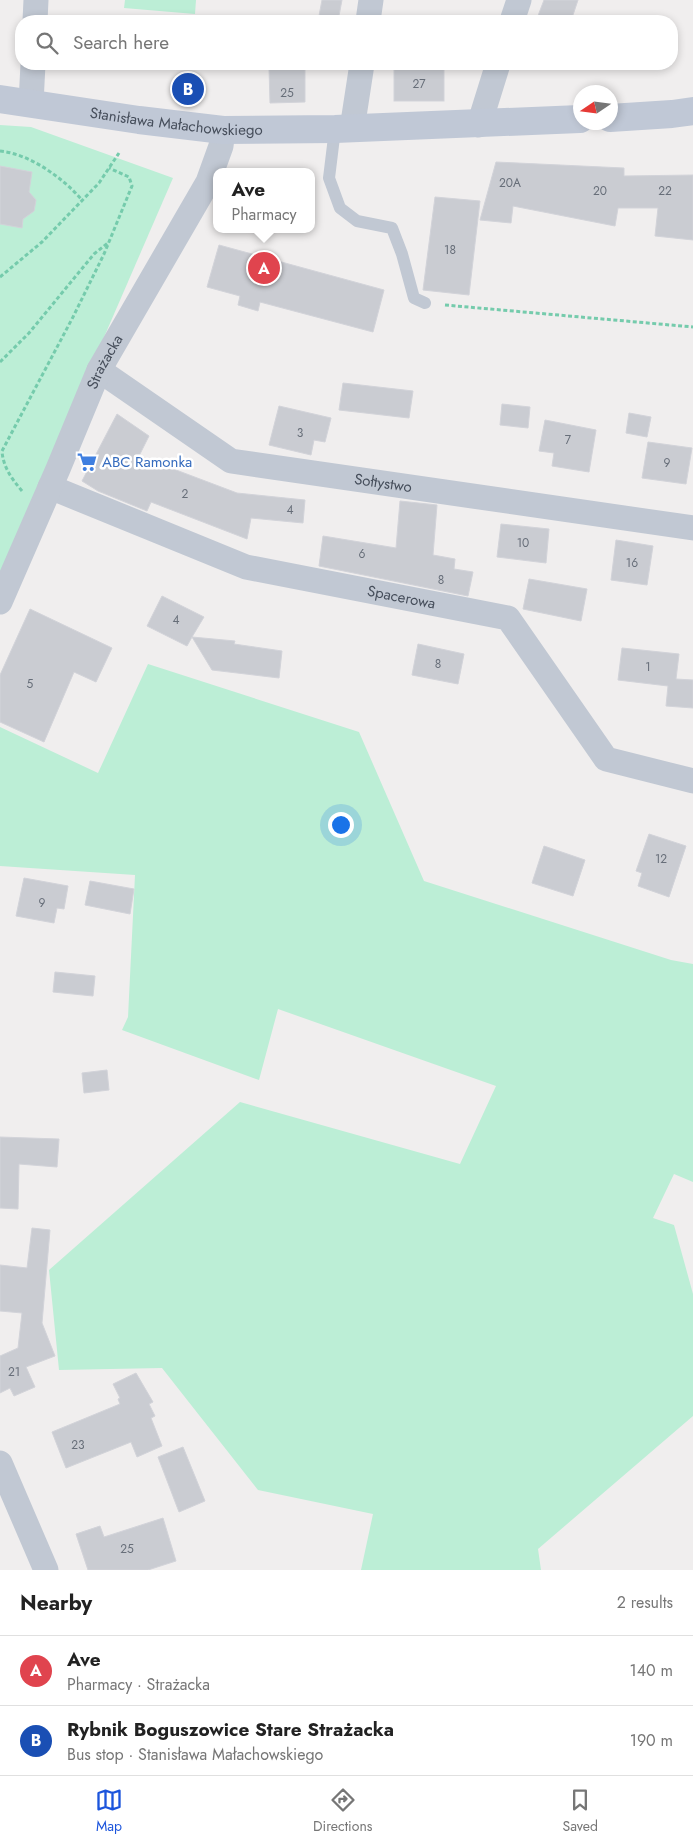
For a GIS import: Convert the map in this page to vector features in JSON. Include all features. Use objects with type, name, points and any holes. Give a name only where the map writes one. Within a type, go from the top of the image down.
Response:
[{"type":"street","points":[[35,15],[36,0]]},
{"type":"street","points":[[369,15],[371,0]]},
{"type":"street","points":[[514,15],[519,0]]},
{"type":"street","points":[[31,103],[33,70]]},
{"type":"street","points":[[344,129],[360,70]]},
{"type":"street","points":[[479,125],[496,70]]},
{"type":"street","name":"Stanisława Małachowskiego","points":[[0,99],[139,120],[223,130],[479,125],[573,119]]},
{"type":"street","points":[[618,117],[693,111]]},
{"type":"street","name":"Strażacka","points":[[214,168],[221,146],[223,130]]},
{"type":"street","name":"Strażacka","points":[[0,602],[99,370],[213,171]]},
{"type":"street","name":"Sołtystwo","points":[[99,370],[231,461],[693,528]]},
{"type":"street","name":"Spacerowa","points":[[46,497],[246,567],[508,618],[606,759],[693,781]]},
{"type":"street","points":[[0,1463],[46,1570]]},
{"type":"lane","points":[[344,129],[329,178],[340,208],[358,221],[392,228],[402,254],[414,298],[425,303]]},
{"type":"path","points":[[0,151],[12,152],[33,161],[72,188],[82,200]]},
{"type":"path","points":[[0,277],[42,242],[99,183],[118,153]]},
{"type":"path","points":[[3,462],[2,451],[73,317],[109,242],[132,186],[130,177],[109,168]]},
{"type":"path","points":[[0,362],[29,333],[94,254],[109,242]]},
{"type":"path","points":[[425,303],[693,327]]},
{"type":"path","points":[[0,456],[13,480],[26,495],[46,497]]},
{"type":"green space","points":[[125,0],[196,0],[195,14],[124,8]]},
{"type":"green space","points":[[0,125],[31,127],[173,178],[0,577]]},
{"type":"green space","points":[[148,664],[359,732],[424,881],[671,960],[693,964],[693,1182],[674,1174],[653,1218],[674,1225],[693,1294],[693,1416],[538,1549],[541,1570],[361,1570],[373,1514],[258,1490],[162,1368],[59,1370],[49,1270],[240,1102],[460,1164],[496,1086],[278,1009],[259,1080],[122,1030],[128,1017],[135,875],[0,866],[0,727],[98,773]]},
{"type":"building","points":[[322,0],[342,0],[339,15],[319,15]]},
{"type":"building","points":[[544,0],[578,0],[573,15],[538,15]]},
{"type":"building","points":[[269,70],[305,70],[305,102],[270,103]]},
{"type":"building","points":[[394,70],[444,70],[444,101],[394,101]]},
{"type":"building","points":[[496,162],[624,168],[624,176],[693,175],[693,240],[655,236],[658,208],[618,208],[615,226],[513,206],[511,223],[480,220]]},
{"type":"building","points":[[0,166],[32,172],[29,192],[36,200],[34,211],[23,219],[22,228],[0,224]]},
{"type":"building","points":[[435,197],[480,201],[469,295],[423,290]]},
{"type":"building","points":[[219,245],[384,290],[373,332],[260,302],[258,311],[238,305],[240,296],[207,287]]},
{"type":"building","points":[[343,383],[413,391],[409,418],[339,410]]},
{"type":"building","points":[[502,404],[530,407],[528,428],[500,425]]},
{"type":"building","points":[[279,406],[331,418],[325,442],[314,440],[311,455],[269,445]]},
{"type":"building","points":[[629,413],[651,417],[647,437],[626,433]]},
{"type":"building","points":[[117,414],[149,436],[139,456],[237,493],[305,500],[303,523],[251,518],[247,539],[151,502],[147,511],[98,491],[82,481]]},
{"type":"building","points":[[545,420],[596,430],[589,472],[552,466],[554,453],[539,451]]},
{"type":"building","points":[[648,442],[692,448],[686,484],[642,478]]},
{"type":"building","points":[[400,501],[437,505],[433,555],[455,559],[454,569],[473,572],[468,596],[319,566],[323,536],[396,548]]},
{"type":"building","points":[[501,524],[549,529],[546,563],[497,557]]},
{"type":"building","points":[[616,540],[653,546],[647,585],[611,580]]},
{"type":"building","points":[[529,579],[587,589],[581,621],[523,609]]},
{"type":"building","points":[[162,596],[204,617],[187,646],[147,626]]},
{"type":"building","points":[[30,609],[112,648],[96,682],[74,672],[44,742],[0,722],[0,675]]},
{"type":"building","points":[[192,637],[235,641],[234,644],[282,651],[279,678],[212,670]]},
{"type":"building","points":[[418,644],[464,654],[458,684],[412,675]]},
{"type":"building","points":[[622,648],[679,654],[676,679],[693,680],[693,708],[666,706],[668,686],[618,680]]},
{"type":"building","points":[[649,834],[686,846],[669,897],[638,886],[642,873],[636,871]]},
{"type":"building","points":[[544,846],[585,860],[573,896],[532,883]]},
{"type":"building","points":[[24,878],[68,886],[64,909],[57,908],[54,923],[16,916]]},
{"type":"building","points":[[90,881],[134,889],[130,914],[85,905]]},
{"type":"building","points":[[55,972],[95,976],[93,996],[53,992]]},
{"type":"building","points":[[107,1070],[109,1090],[84,1093],[82,1073]]},
{"type":"building","points":[[0,1137],[59,1139],[57,1167],[19,1164],[18,1209],[0,1208]]},
{"type":"building","points":[[32,1228],[50,1230],[42,1323],[55,1356],[26,1367],[35,1387],[14,1396],[10,1388],[0,1393],[0,1356],[18,1348],[22,1313],[0,1311],[0,1265],[27,1268]]},
{"type":"building","points":[[136,1373],[153,1402],[149,1404],[155,1416],[151,1418],[162,1446],[137,1457],[131,1442],[66,1468],[52,1432],[120,1404],[118,1399],[120,1398],[113,1384]]},
{"type":"building","points":[[183,1447],[205,1501],[179,1512],[158,1457]]},
{"type":"building","points":[[163,1518],[176,1561],[148,1570],[88,1570],[76,1534],[100,1526],[104,1537]]},
{"type":"place","name":"Rybnik Boguszowice Stare Strażacka","points":[[188,89]]},
{"type":"place","name":"Ave","points":[[264,268]]},
{"type":"place","name":"ABC Ramonka","points":[[87,462]]}]
